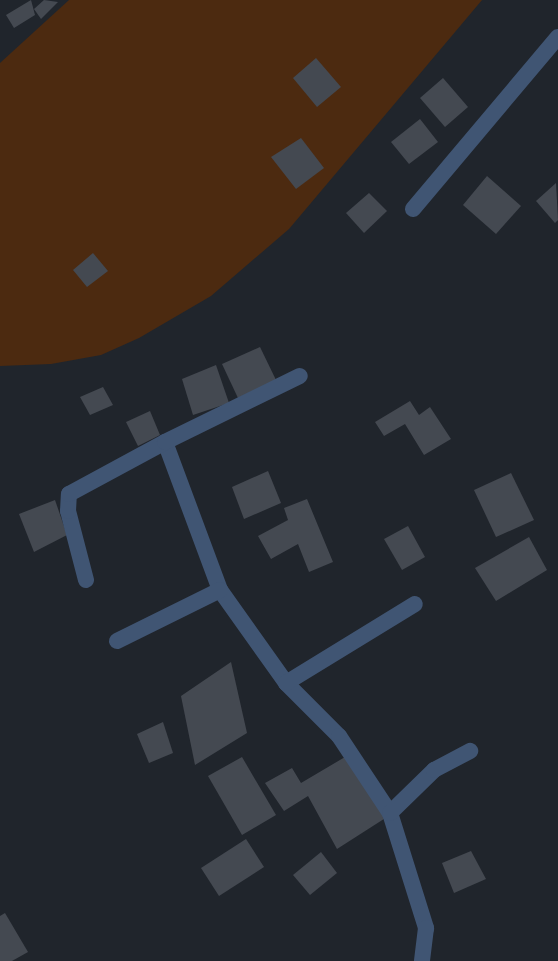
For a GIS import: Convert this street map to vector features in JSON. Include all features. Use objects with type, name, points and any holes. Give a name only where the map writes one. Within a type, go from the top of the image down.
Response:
[{"type":"street","points":[[413,209],[558,37]]},
{"type":"street","points":[[86,580],[68,511],[69,494],[165,442],[300,376]]},
{"type":"street","points":[[165,442],[220,590],[286,683],[339,736],[390,813],[426,928],[422,961]]},
{"type":"street","points":[[117,641],[220,590]]},
{"type":"street","points":[[286,683],[415,604]]},
{"type":"street","points":[[390,813],[434,770],[470,751]]},
{"type":"shaded area","points":[[69,0],[482,0],[289,229],[211,296],[139,338],[101,355],[51,364],[0,366],[0,63]]},
{"type":"building","points":[[31,0],[35,15],[14,28],[6,15]]},
{"type":"building","points":[[44,0],[58,2],[41,19],[34,9]]},
{"type":"building","points":[[316,58],[341,87],[317,107],[293,78]]},
{"type":"building","points":[[443,78],[468,107],[445,127],[420,98]]},
{"type":"building","points":[[420,119],[438,142],[409,164],[391,142]]},
{"type":"building","points":[[301,138],[324,168],[296,189],[271,157]]},
{"type":"building","points":[[487,176],[521,206],[496,234],[463,205]]},
{"type":"building","points":[[556,183],[558,220],[555,223],[536,201]]},
{"type":"building","points":[[369,193],[387,211],[364,233],[346,213]]},
{"type":"building","points":[[93,253],[108,271],[87,287],[73,270]]},
{"type":"building","points":[[260,347],[276,380],[238,398],[222,364]]},
{"type":"building","points":[[216,365],[229,403],[193,415],[182,379]]},
{"type":"building","points":[[103,387],[113,405],[90,415],[80,397]]},
{"type":"building","points":[[410,401],[419,415],[430,407],[451,439],[424,455],[405,424],[384,436],[375,422]]},
{"type":"building","points":[[150,411],[160,435],[138,446],[126,422]]},
{"type":"building","points":[[268,471],[281,503],[244,519],[232,487]]},
{"type":"building","points":[[511,473],[534,520],[496,537],[474,490]]},
{"type":"building","points":[[307,499],[333,562],[309,572],[298,544],[271,559],[258,536],[288,520],[284,508]]},
{"type":"building","points":[[55,500],[67,535],[34,552],[19,514]]},
{"type":"building","points":[[408,526],[425,557],[402,570],[384,539]]},
{"type":"building","points":[[529,537],[547,570],[496,601],[475,568]]},
{"type":"building","points":[[231,662],[247,733],[195,765],[181,696]]},
{"type":"building","points":[[163,722],[173,753],[149,763],[137,734]]},
{"type":"building","points":[[242,757],[276,815],[242,835],[208,776]]},
{"type":"building","points":[[345,757],[387,817],[337,849],[308,796],[284,811],[265,783],[292,768],[301,783]]},
{"type":"building","points":[[246,839],[264,867],[219,896],[201,868]]},
{"type":"building","points":[[471,851],[486,879],[454,893],[442,863]]},
{"type":"building","points":[[321,852],[337,873],[310,895],[293,875]]},
{"type":"building","points":[[5,913],[28,952],[12,961],[0,961],[0,916]]}]
